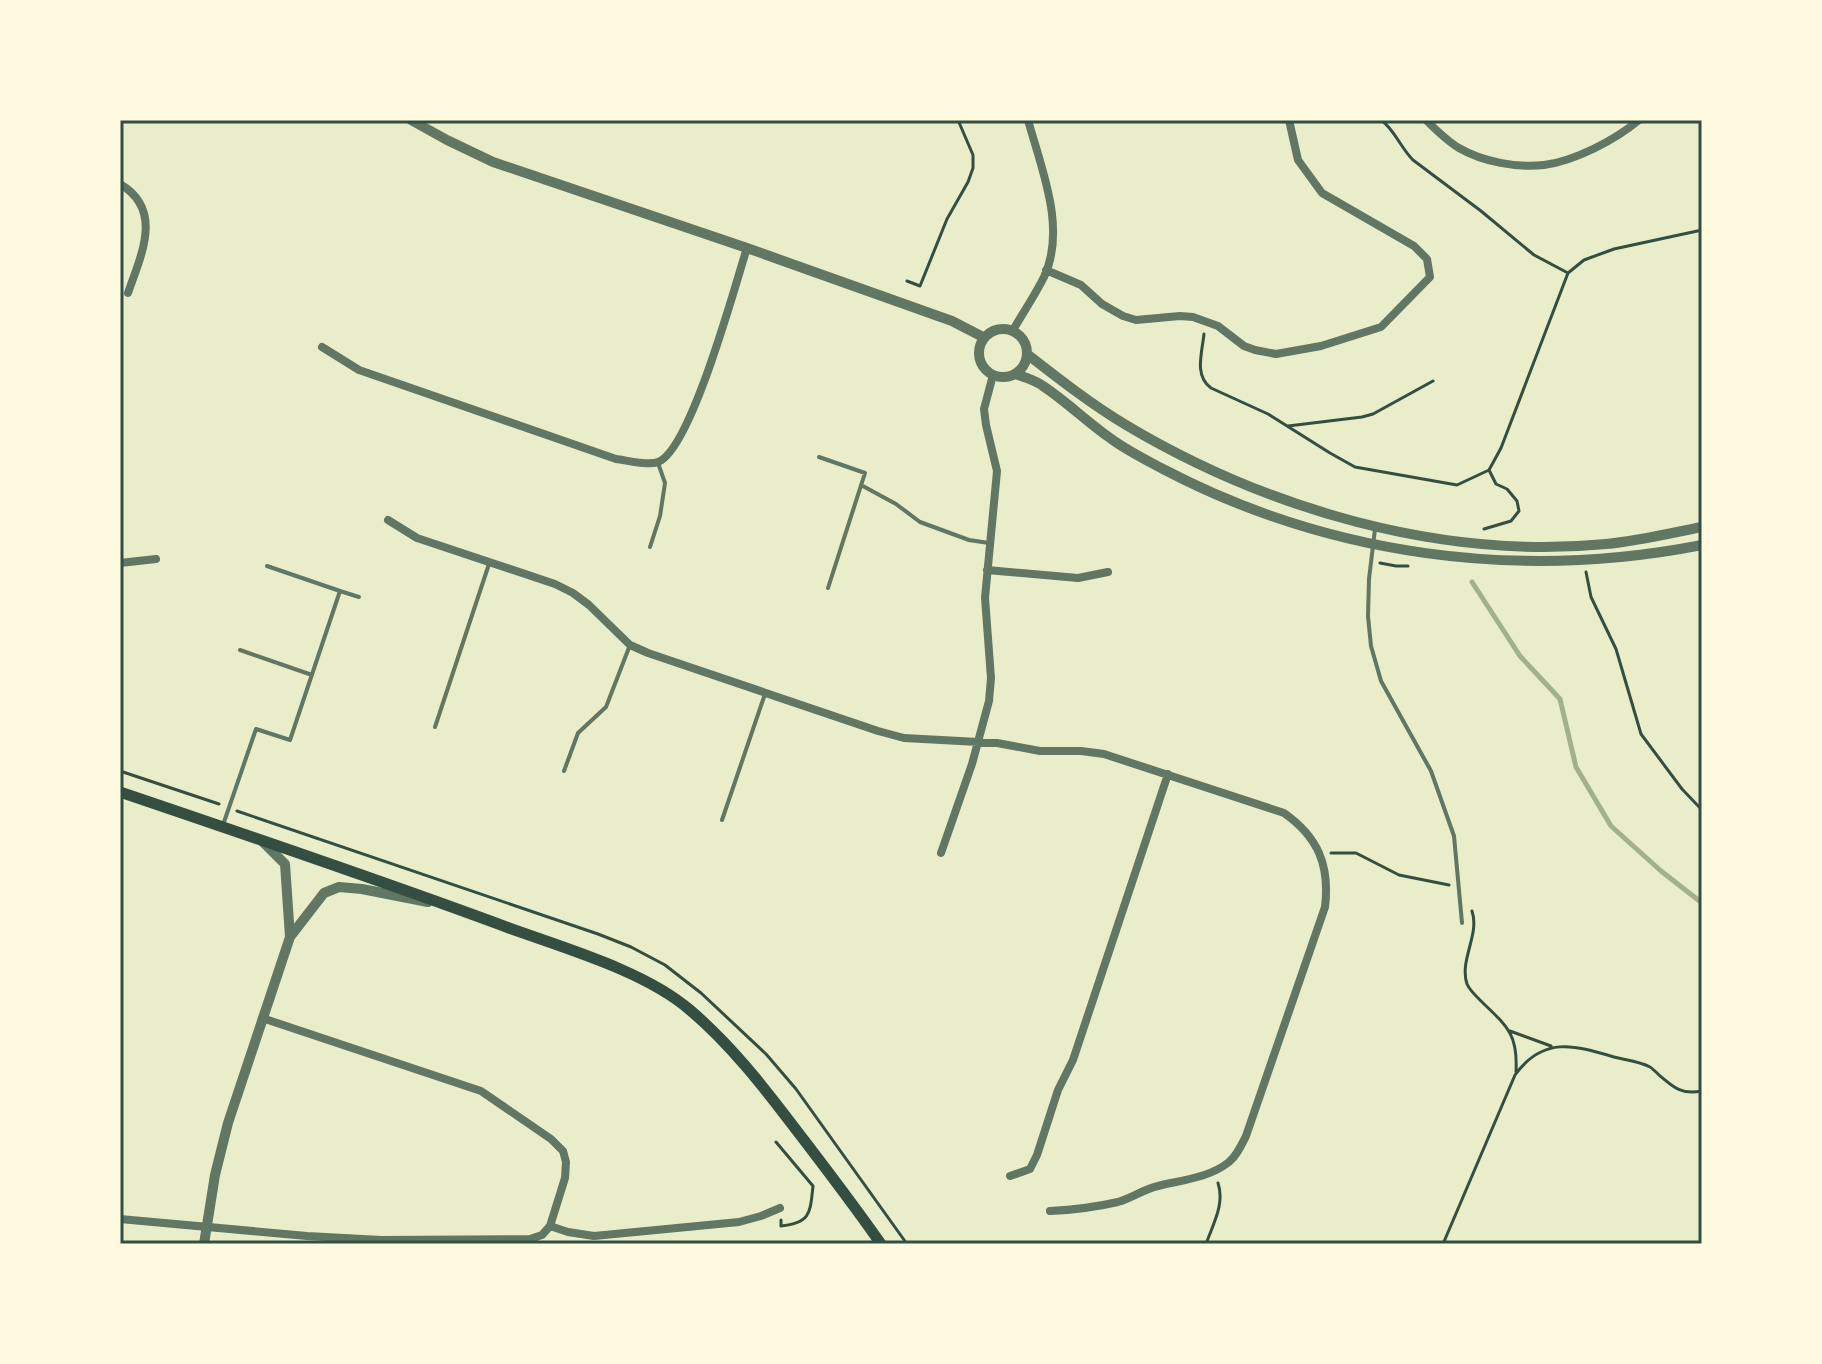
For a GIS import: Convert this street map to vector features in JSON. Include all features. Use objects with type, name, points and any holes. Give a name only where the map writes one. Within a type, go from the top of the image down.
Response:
[{"type":"main road","points":[[120,792],[453,907],[610,966],[656,987],[688,1008],[720,1038],[771,1097],[881,1244]]},
{"type":"street","points":[[411,120],[493,162],[952,321],[983,337]]},
{"type":"street","points":[[1013,330],[1046,270],[1052,245],[1047,192],[1028,120]]},
{"type":"street","points":[[1046,270],[1081,285],[1102,304],[1123,316],[1136,320],[1180,316],[1206,320],[1244,346],[1276,354],[1321,346],[1381,327],[1430,277],[1427,259],[1414,246],[1322,193],[1298,160],[1289,120]]},
{"type":"street","points":[[1426,120],[1460,149],[1485,159],[1531,165],[1545,165],[1607,143],[1639,120]]},
{"type":"street","points":[[120,184],[138,199],[145,215],[147,232],[128,293]]},
{"type":"street","points":[[322,347],[359,370],[616,459],[658,463],[678,440],[698,399],[747,248]]},
{"type":"street","points":[[999,328],[1013,330],[1025,343],[1027,354],[1015,374],[1004,377],[987,372],[980,361],[978,348],[983,337],[999,328]]},
{"type":"street","points":[[1027,354],[1124,424],[1178,454],[1274,496],[1375,528],[1481,544],[1553,547],[1608,544],[1702,527]]},
{"type":"street","points":[[1015,374],[1041,384],[1112,440],[1221,497],[1280,519],[1373,545],[1504,561],[1584,560],[1702,545]]},
{"type":"street","points":[[941,853],[979,742],[989,701],[991,678],[985,598],[997,471],[984,409],[993,375]]},
{"type":"street","points":[[388,520],[417,538],[555,584],[573,593],[630,645],[765,694],[904,738],[1104,754],[1284,813],[1301,825],[1320,853],[1328,887],[1325,907],[1239,1151],[1214,1171],[1153,1187],[1118,1202],[1050,1211]]},
{"type":"street","points":[[120,563],[156,559]]},
{"type":"street","points":[[987,570],[1078,578],[1108,572]]},
{"type":"street","points":[[1010,1176],[1030,1169],[1037,1155],[1058,1090],[1073,1060],[1168,774]]},
{"type":"street","points":[[262,840],[285,864],[290,937]]},
{"type":"street","points":[[204,1244],[215,1175],[228,1123],[290,937],[324,893],[339,887],[453,907]]},
{"type":"street","points":[[120,1219],[322,1237],[466,1240],[530,1239],[542,1235],[550,1226],[565,1178],[566,1162],[563,1151],[551,1139],[481,1091],[262,1018]]},
{"type":"street","points":[[550,1226],[594,1236],[739,1222],[780,1208]]},
{"type":"lane","points":[[819,457],[865,473],[828,588]]},
{"type":"lane","points":[[650,547],[660,516],[665,483],[658,463]]},
{"type":"lane","points":[[861,485],[896,504],[920,522],[969,540],[989,543]]},
{"type":"lane","points":[[1375,528],[1369,579],[1371,646],[1381,681],[1431,771],[1454,836],[1462,923]]},
{"type":"lane","points":[[435,727],[490,562]]},
{"type":"lane","points":[[267,566],[359,597]]},
{"type":"lane","points":[[222,827],[256,729],[290,740],[340,591]]},
{"type":"lane","points":[[564,771],[578,733],[606,707],[630,645]]},
{"type":"lane","points":[[240,650],[312,675]]},
{"type":"lane","points":[[722,820],[765,694]]},
{"type":"path","points":[[907,281],[920,286],[947,219],[973,168],[973,155],[958,120]]},
{"type":"path","points":[[1381,120],[1413,160],[1534,255],[1568,273]]},
{"type":"path","points":[[1206,320],[1200,374],[1203,383],[1268,414],[1355,467],[1457,485],[1489,470],[1501,448],[1568,273],[1584,260],[1614,249],[1702,230]]},
{"type":"path","points":[[1288,426],[1373,414],[1433,381]]},
{"type":"path","points":[[1483,533],[1485,529],[1511,521],[1519,511],[1517,501],[1507,489],[1496,484],[1489,470]]},
{"type":"path","points":[[1584,560],[1588,588],[1616,649],[1641,734],[1682,789],[1702,810]]},
{"type":"path","points":[[1320,853],[1356,853],[1399,875],[1442,885],[1459,885]]},
{"type":"path","points":[[1472,908],[1475,924],[1466,980],[1470,990],[1510,1031],[1552,1047]]},
{"type":"path","points":[[1510,1031],[1517,1056],[1515,1075]]},
{"type":"path","points":[[1443,1244],[1515,1075],[1537,1053],[1552,1047],[1570,1046],[1651,1067],[1669,1084],[1687,1094],[1702,1091]]},
{"type":"path","points":[[776,1142],[813,1186],[807,1217],[798,1224],[781,1226],[780,1208]]},
{"type":"path","points":[[1206,1244],[1221,1201],[1214,1171]]},
{"type":"waterway","points":[[1472,582],[1520,656],[1560,699],[1576,767],[1611,826],[1702,903]]}]
